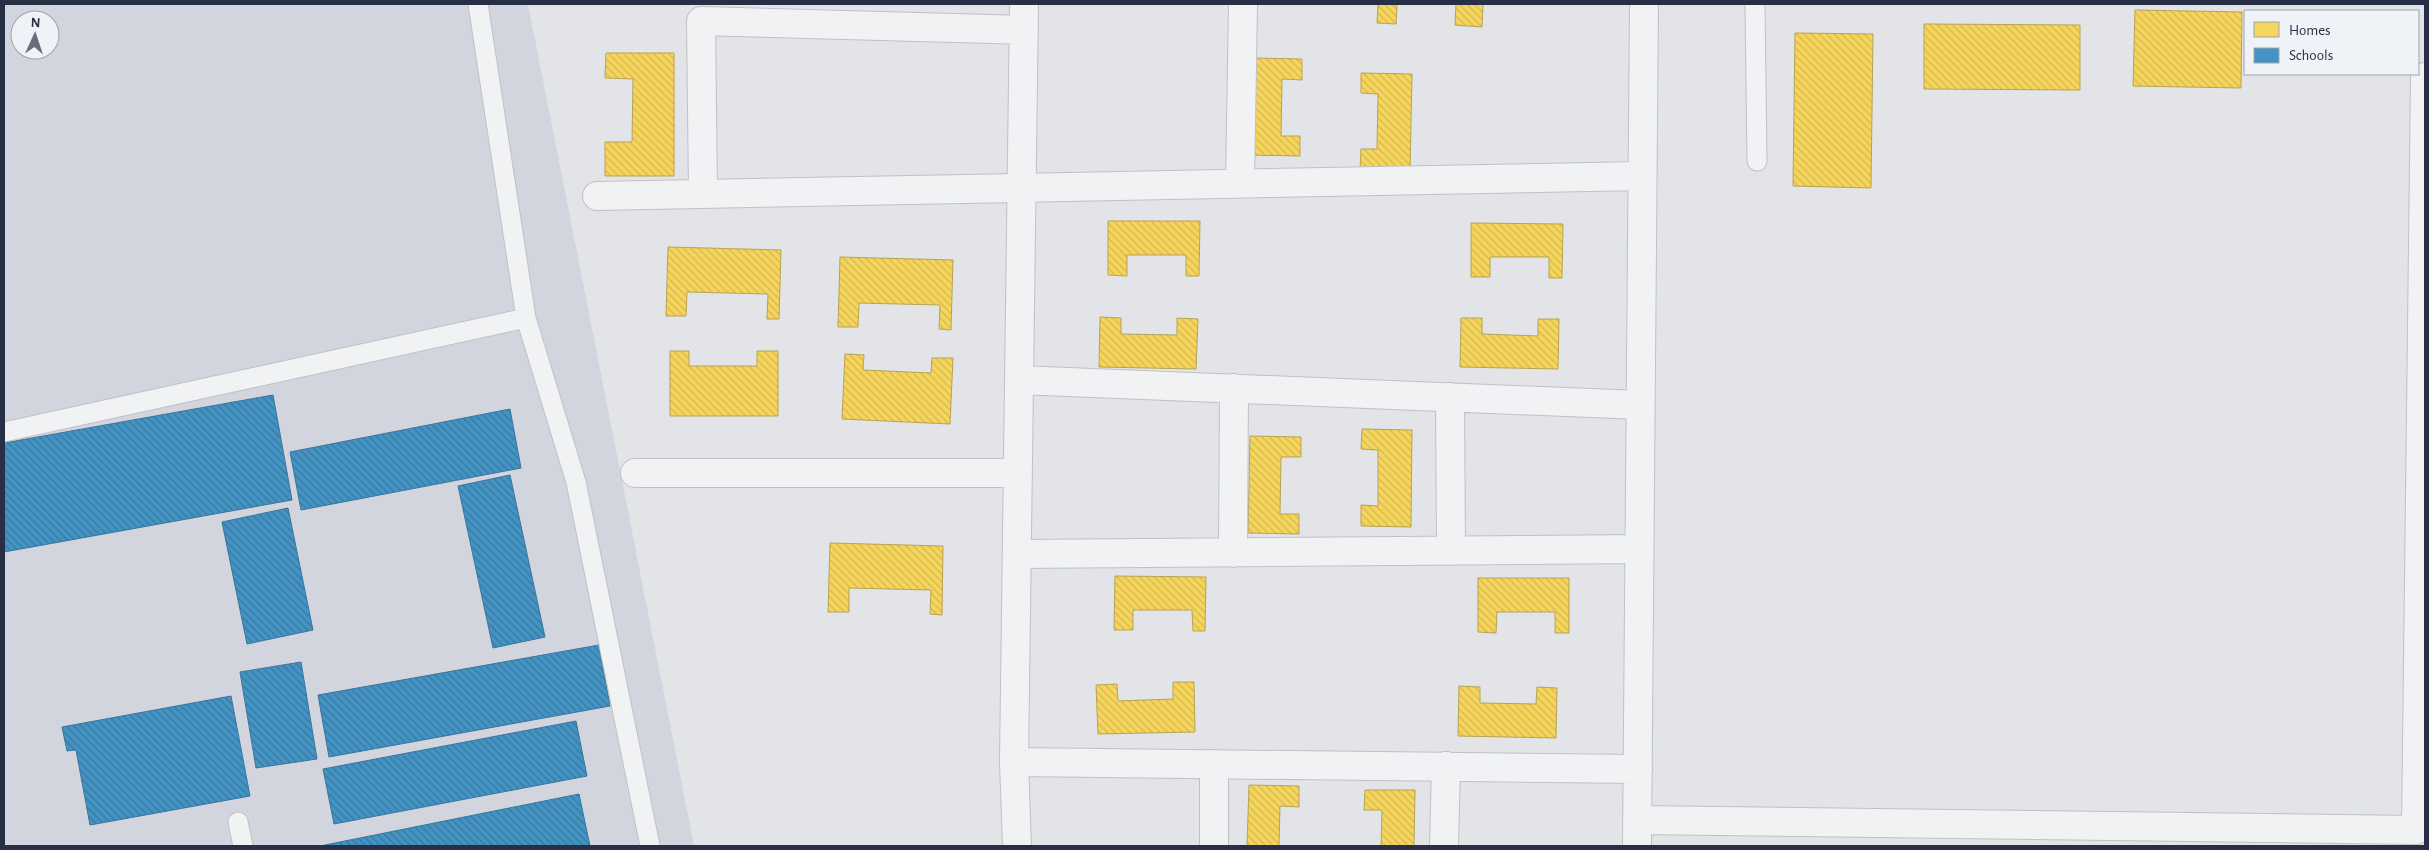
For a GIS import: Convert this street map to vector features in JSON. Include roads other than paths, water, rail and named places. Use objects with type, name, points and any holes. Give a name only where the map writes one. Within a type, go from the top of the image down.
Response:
[{"type":"street","points":[[1240,184],[1243,4]]},
{"type":"street","points":[[1644,4],[1637,833],[2416,830],[2421,680],[2425,77]]},
{"type":"street","points":[[703,194],[701,21],[1024,17],[1014,762],[1017,846]]},
{"type":"street","points":[[598,196],[1642,176]]},
{"type":"street","points":[[1020,380],[1640,405]]},
{"type":"street","points":[[1233,552],[1234,388]]},
{"type":"street","points":[[1450,397],[1451,551]]},
{"type":"street","points":[[635,473],[1018,473]]},
{"type":"street","points":[[1017,554],[1640,549]]},
{"type":"street","points":[[1014,762],[1638,769]]},
{"type":"street","points":[[1214,764],[1214,846]]},
{"type":"street","points":[[1444,846],[1446,766]]},
{"type":"lane","points":[[478,4],[526,318],[576,482],[650,846]]},
{"type":"lane","points":[[1756,4],[1757,162]]},
{"type":"lane","points":[[4,432],[526,318]]},
{"type":"lane","points":[[238,822],[243,846]]}]
